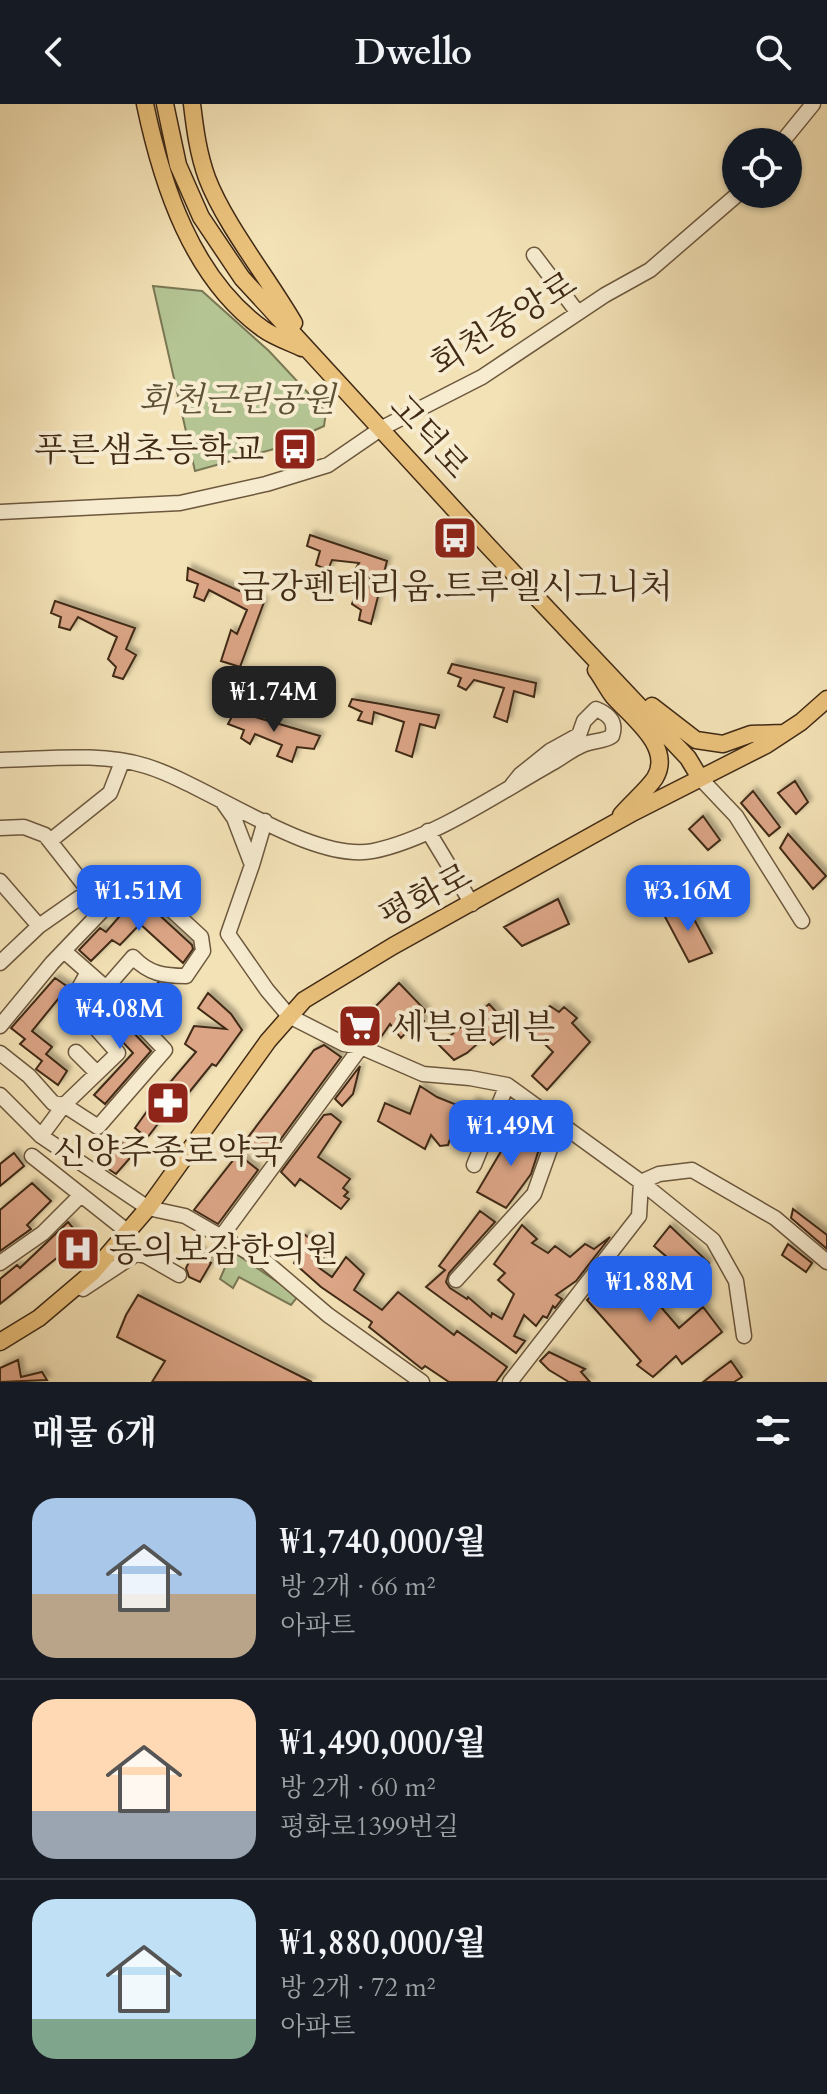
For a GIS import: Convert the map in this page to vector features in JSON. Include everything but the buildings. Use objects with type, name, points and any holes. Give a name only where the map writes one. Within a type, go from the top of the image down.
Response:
[{"type":"main road","points":[[145,104],[154,149],[171,198],[199,255],[241,310],[265,331],[310,352]]},
{"type":"main road","name":"고덕로","points":[[165,104],[178,165],[201,217],[242,278],[691,761],[700,778]]},
{"type":"main road","points":[[192,104],[197,146],[208,180],[310,352]]},
{"type":"main road","points":[[579,641],[611,694],[645,730],[657,748],[660,767],[654,779],[615,823]]},
{"type":"main road","points":[[607,671],[696,740],[723,744],[751,734],[785,733]]},
{"type":"main road","name":"평화로","points":[[0,1342],[39,1318],[77,1288],[128,1232],[304,1000],[615,823],[755,751],[819,710],[827,699]]},
{"type":"street","points":[[793,128],[813,104]]},
{"type":"street","name":"회천중앙로","points":[[0,512],[180,503],[266,484],[328,465],[382,428],[482,377],[578,313],[650,270],[722,208]]},
{"type":"street","points":[[534,255],[578,313]]},
{"type":"street","points":[[0,760],[98,758],[146,766],[328,849],[371,851],[428,831],[512,785],[588,742],[604,741],[612,736],[613,721],[606,713],[596,709],[584,721],[579,735],[550,751],[512,785]]},
{"type":"street","points":[[50,841],[110,793],[122,762]]},
{"type":"street","points":[[700,778],[736,816],[802,921]]},
{"type":"street","points":[[222,801],[234,818],[252,865]]},
{"type":"street","points":[[265,821],[228,934],[289,1016],[344,1044],[361,1047],[423,1074],[507,1085],[641,1182],[713,1240],[736,1281],[744,1336]]},
{"type":"street","points":[[0,828],[24,827],[45,835],[89,891],[39,926],[0,963]]},
{"type":"street","points":[[428,831],[472,904]]},
{"type":"street","points":[[0,881],[6,900],[39,926]]},
{"type":"street","points":[[0,1026],[121,891],[150,890],[201,937],[203,951],[186,976],[164,976],[133,957],[106,988]]},
{"type":"street","points":[[0,1053],[29,1076],[53,1103],[64,1105],[98,1127],[165,1050],[106,988],[64,951]]},
{"type":"street","points":[[41,1136],[64,1105],[118,1053],[75,1005],[78,990],[88,972]]},
{"type":"street","points":[[221,1237],[361,1047]]},
{"type":"street","points":[[76,1052],[97,1073]]},
{"type":"street","points":[[474,1165],[507,1085]]},
{"type":"street","points":[[0,1095],[41,1136],[148,1208],[185,1216],[267,1263],[328,1315],[422,1382]]},
{"type":"street","points":[[456,1280],[534,1194],[559,1124]]},
{"type":"street","points":[[32,1156],[128,1232]]},
{"type":"street","points":[[641,1182],[659,1174],[692,1170],[775,1218],[827,1262]]},
{"type":"street","points":[[510,1382],[639,1216],[641,1182]]},
{"type":"street","points":[[0,1263],[43,1233],[81,1195]]},
{"type":"street","points":[[39,1318],[136,1254],[146,1256],[179,1275]]},
{"type":"green space","name":"회천근린공원","points":[[153,286],[202,291],[269,351],[326,412],[324,426],[274,449],[195,471]]},
{"type":"green space","points":[[232,1251],[298,1296],[291,1305],[239,1277],[233,1288],[220,1279]]},
{"type":"place","name":"푸른샘초등학교","points":[[295,449]]},
{"type":"place","name":"금강펜테리움.트루엘시그니처","points":[[455,538]]},
{"type":"place","name":"세븐일레븐","points":[[360,1026]]},
{"type":"place","name":"신양주종로약국","points":[[168,1103]]},
{"type":"place","name":"동의보감한의원","points":[[78,1249]]}]
